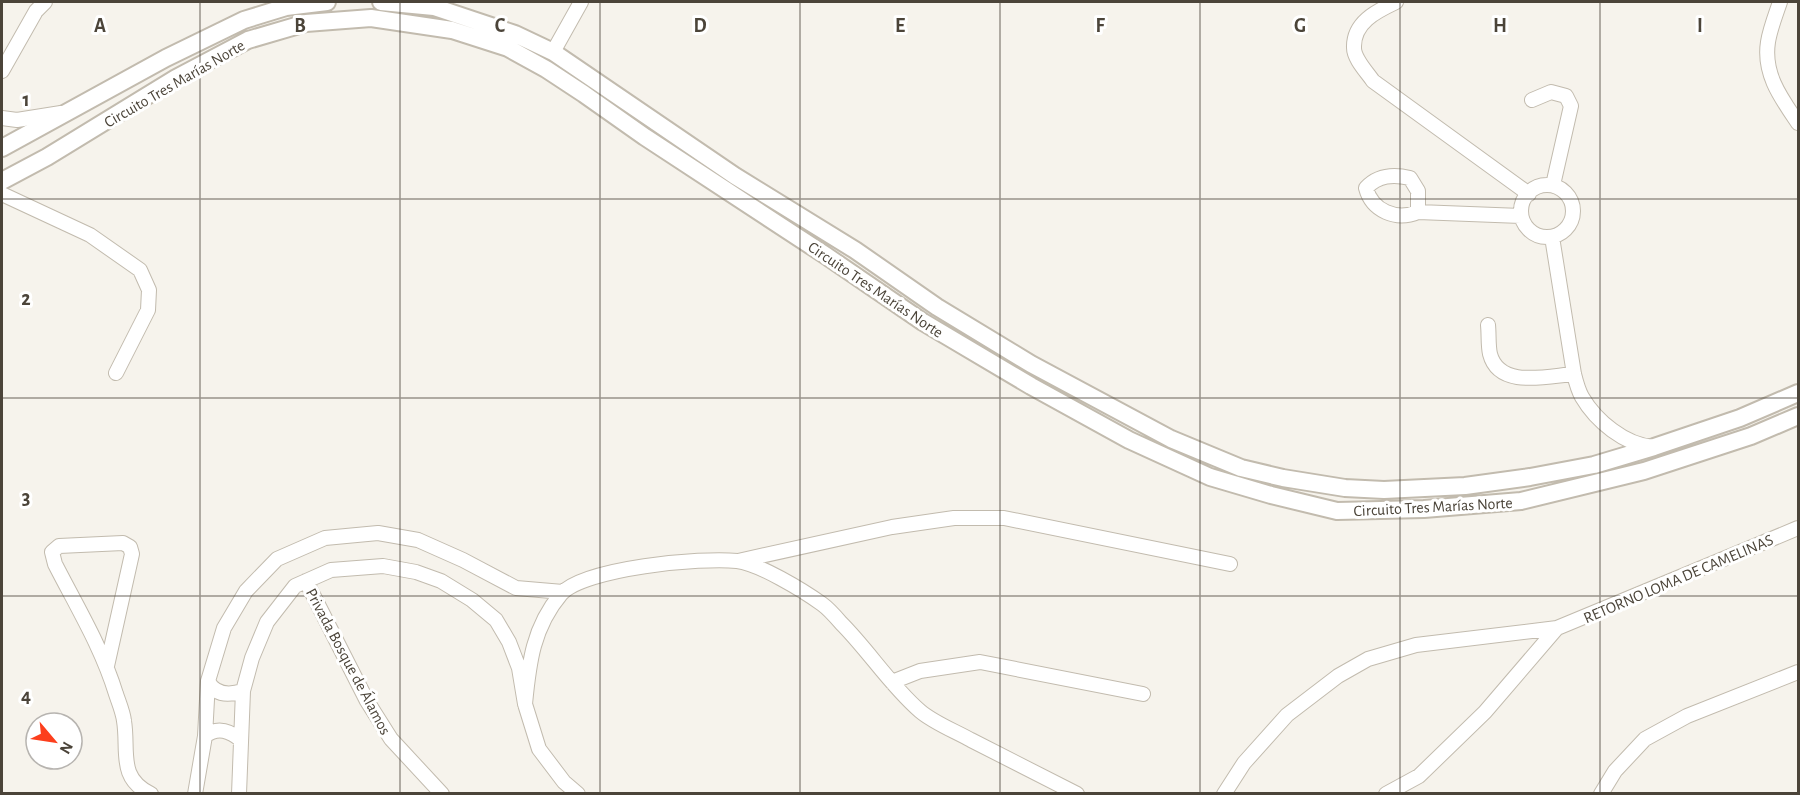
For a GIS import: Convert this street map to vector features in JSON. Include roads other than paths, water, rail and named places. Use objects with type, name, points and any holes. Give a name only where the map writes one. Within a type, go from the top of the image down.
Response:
[{"type":"street","points":[[2,71],[36,11],[45,2]]},
{"type":"street","name":"Circuito Tres Marías Norte","points":[[2,148],[166,58],[243,20],[286,7],[327,2]]},
{"type":"street","name":"Circuito Tres Marías Norte","points":[[381,2],[434,7],[515,34],[553,52],[735,176],[855,250],[937,307],[1031,364],[1171,439],[1241,468],[1283,478],[1345,488],[1384,490],[1465,486],[1594,465],[1740,418],[1798,393]]},
{"type":"street","points":[[553,52],[581,2]]},
{"type":"street","points":[[1396,2],[1368,16],[1358,32],[1354,49],[1360,63],[1373,81],[1529,194]]},
{"type":"street","points":[[1780,2],[1768,42],[1769,71],[1775,88],[1798,123]]},
{"type":"street","points":[[427,25],[434,7]]},
{"type":"street","name":"Circuito Tres Marías Norte","points":[[2,181],[47,157],[176,78],[248,40],[306,23],[371,18],[427,25],[452,30],[508,48],[546,69],[923,322],[1031,386],[1129,440],[1210,477],[1271,495],[1337,511],[1424,509],[1521,501],[1644,471],[1751,436],[1798,416]]},
{"type":"street","points":[[1532,100],[1551,92],[1566,96],[1570,106],[1553,185]]},
{"type":"street","points":[[2,118],[17,120],[72,111]]},
{"type":"street","points":[[1553,185],[1569,196],[1574,210],[1572,219],[1562,233],[1552,237],[1537,235],[1527,227],[1521,216],[1524,199],[1540,186],[1553,185]]},
{"type":"street","points":[[2,194],[90,235],[140,270],[149,290],[148,310],[116,373]]},
{"type":"street","points":[[1418,212],[1521,216]]},
{"type":"street","points":[[1552,237],[1574,374],[1581,395],[1594,413],[1615,432],[1641,446],[1654,447]]},
{"type":"street","points":[[923,322],[937,307]]},
{"type":"street","points":[[1488,325],[1490,354],[1497,368],[1507,375],[1524,378],[1574,374]]},
{"type":"street","points":[[525,704],[530,658],[537,635],[548,612],[563,592],[594,576],[669,562],[738,561],[892,527],[954,518],[1004,518],[1230,564]]},
{"type":"street","name":"RETORNO LOMA DE CAMELINAS","points":[[1557,628],[1798,528]]},
{"type":"street","points":[[195,794],[205,736],[208,681],[224,628],[246,591],[277,559],[325,538],[378,533],[418,540],[463,560],[516,588],[563,592]]},
{"type":"street","points":[[107,666],[132,554],[130,547],[123,543],[59,546],[52,552],[55,564],[107,666],[124,721],[129,776],[151,794]]},
{"type":"street","points":[[738,561],[780,578],[824,605],[860,642],[892,682],[921,712],[1077,794]]},
{"type":"street","points":[[239,794],[243,691],[252,658],[267,621],[295,586],[331,570],[383,566],[416,572],[441,581],[472,600],[496,620],[509,642],[519,668],[525,704],[539,748],[564,782],[578,794]]},
{"type":"street","name":"Privada Bosque de Álamos","points":[[306,581],[367,701],[391,739],[442,794]]},
{"type":"street","points":[[1224,794],[1244,763],[1287,715],[1338,676],[1368,659],[1416,645],[1557,628]]},
{"type":"street","points":[[1386,794],[1419,776],[1485,712],[1557,628]]},
{"type":"street","points":[[892,682],[920,671],[980,662],[1143,694]]},
{"type":"street","points":[[1600,794],[1615,771],[1645,739],[1687,716],[1798,672]]},
{"type":"street","points":[[208,681],[211,688],[221,693],[232,694],[243,691]]},
{"type":"street","points":[[205,736],[212,731],[223,730],[233,733],[241,740]]}]
